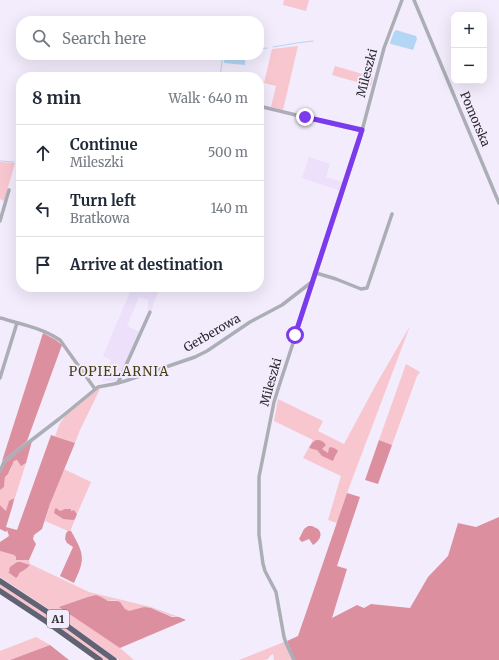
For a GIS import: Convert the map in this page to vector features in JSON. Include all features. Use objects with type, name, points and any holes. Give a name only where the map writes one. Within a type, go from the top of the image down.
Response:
[{"type":"highway","name":"A1","points":[[0,581],[52,615],[114,660]]},
{"type":"highway","name":"A1","points":[[0,591],[100,660]]},
{"type":"street","name":"Mileszki","points":[[294,660],[286,643],[276,592],[263,564],[259,535],[258,488],[261,464],[274,402],[286,362],[362,130],[382,54],[402,0]]},
{"type":"street","name":"Pomorska","points":[[414,0],[499,203]]},
{"type":"street","points":[[264,107],[362,130]]},
{"type":"street","points":[[0,221],[8,190]]},
{"type":"street","points":[[316,273],[361,289],[367,288],[392,214]]},
{"type":"street","name":"Gerberowa","points":[[0,470],[7,459],[98,387],[118,383],[195,357],[207,351],[250,322],[282,305],[314,280]]},
{"type":"street","points":[[118,383],[150,312]]},
{"type":"street","points":[[0,318],[38,329],[60,340],[95,389]]},
{"type":"street","points":[[0,378],[17,323]]},
{"type":"shaded area","points":[[284,0],[309,0],[306,11],[283,5]]},
{"type":"shaded area","points":[[298,46],[283,110],[271,107],[276,86],[264,83],[272,49]]},
{"type":"shaded area","points":[[335,66],[373,77],[371,86],[332,75]]},
{"type":"shaded area","points":[[309,157],[330,164],[326,177],[343,182],[341,191],[302,178]]},
{"type":"shaded area","points":[[0,162],[15,163],[4,201],[0,199]]},
{"type":"shaded area","points":[[130,292],[158,292],[151,311],[148,310],[148,300],[139,297],[127,326],[140,332],[117,381],[102,381],[111,360],[103,356]]},
{"type":"shaded area","points":[[410,326],[337,523],[328,520],[341,476],[303,458],[313,440],[274,421],[278,399],[323,421],[318,431],[344,444]]},
{"type":"shaded area","points":[[43,333],[62,345],[27,441],[2,461]]},
{"type":"shaded area","points":[[406,364],[420,372],[417,376],[392,445],[379,440]]},
{"type":"shaded area","points":[[97,389],[100,389],[75,443],[55,436],[60,423],[66,415]]},
{"type":"shaded area","points":[[51,435],[75,443],[50,504],[42,529],[34,535],[33,539],[36,544],[29,560],[16,560],[14,555],[0,551],[0,542],[9,536],[7,530],[6,532],[0,529],[0,505],[6,511],[9,501],[14,498],[6,527],[17,530]]},
{"type":"shaded area","points":[[316,440],[322,441],[326,445],[322,449],[328,453],[329,448],[331,447],[338,451],[333,461],[322,456],[317,450],[309,448]]},
{"type":"shaded area","points":[[379,440],[392,445],[378,484],[365,480]]},
{"type":"shaded area","points":[[32,441],[26,463],[21,466],[17,460],[14,461],[5,477],[4,487],[0,490],[0,473],[5,463]]},
{"type":"shaded area","points":[[17,460],[23,465],[26,463],[13,504],[13,498],[6,511],[0,505],[0,490],[4,487],[5,477],[10,471],[13,462]]},
{"type":"shaded area","points":[[64,469],[91,482],[77,514],[74,510],[60,511],[59,516],[63,519],[75,519],[76,517],[71,531],[45,521]]},
{"type":"shaded area","points":[[347,493],[360,497],[337,566],[347,569],[332,618],[357,605],[364,608],[371,604],[410,608],[428,577],[448,556],[458,523],[476,527],[499,517],[499,660],[295,660],[287,641],[298,636]]},
{"type":"shaded area","points":[[56,508],[60,511],[65,509],[71,509],[71,511],[74,510],[77,514],[75,519],[63,519],[54,513]]},
{"type":"shaded area","points":[[308,526],[312,526],[320,531],[320,536],[317,542],[313,545],[309,539],[302,542],[299,539],[304,529]]},
{"type":"shaded area","points":[[68,531],[71,531],[79,545],[82,556],[82,562],[74,583],[60,576],[73,547],[67,543],[65,539]]},
{"type":"shaded area","points":[[0,551],[14,555],[16,560],[29,560],[30,564],[89,592],[151,607],[179,617],[171,616],[150,608],[128,611],[125,610],[117,601],[104,600],[120,648],[134,660],[119,660],[53,612],[0,577]],"holes":[[[17,562],[30,565],[18,573],[8,572]]]},
{"type":"shaded area","points":[[17,562],[30,565],[16,578],[8,572],[10,571],[10,567]]},
{"type":"shaded area","points":[[0,583],[34,605],[111,660],[103,660],[59,628],[0,589]]},
{"type":"shaded area","points":[[96,595],[108,601],[120,602],[125,609],[129,611],[144,607],[151,608],[172,617],[179,617],[186,620],[120,648],[59,607]]},
{"type":"shaded area","points":[[36,637],[50,645],[10,660],[0,660],[0,651]]},
{"type":"shaded area","points":[[284,642],[294,660],[274,660],[273,654],[268,659],[264,660],[239,660]]},
{"type":"shaded area","points":[[50,645],[69,660],[10,660]]},
{"type":"water","points":[[396,30],[416,36],[417,39],[413,50],[390,43]]},
{"type":"water","points":[[224,60],[245,60],[245,65],[224,63]]},
{"type":"waterway","points":[[273,47],[313,41]]},
{"type":"waterway","points":[[221,72],[222,60]]},
{"type":"waterway","points":[[0,161],[14,162]]},
{"type":"district","name":"POPIELARNIA","points":[[119,371]]},
{"type":"route","points":[[295,335],[362,130],[305,117]]}]
